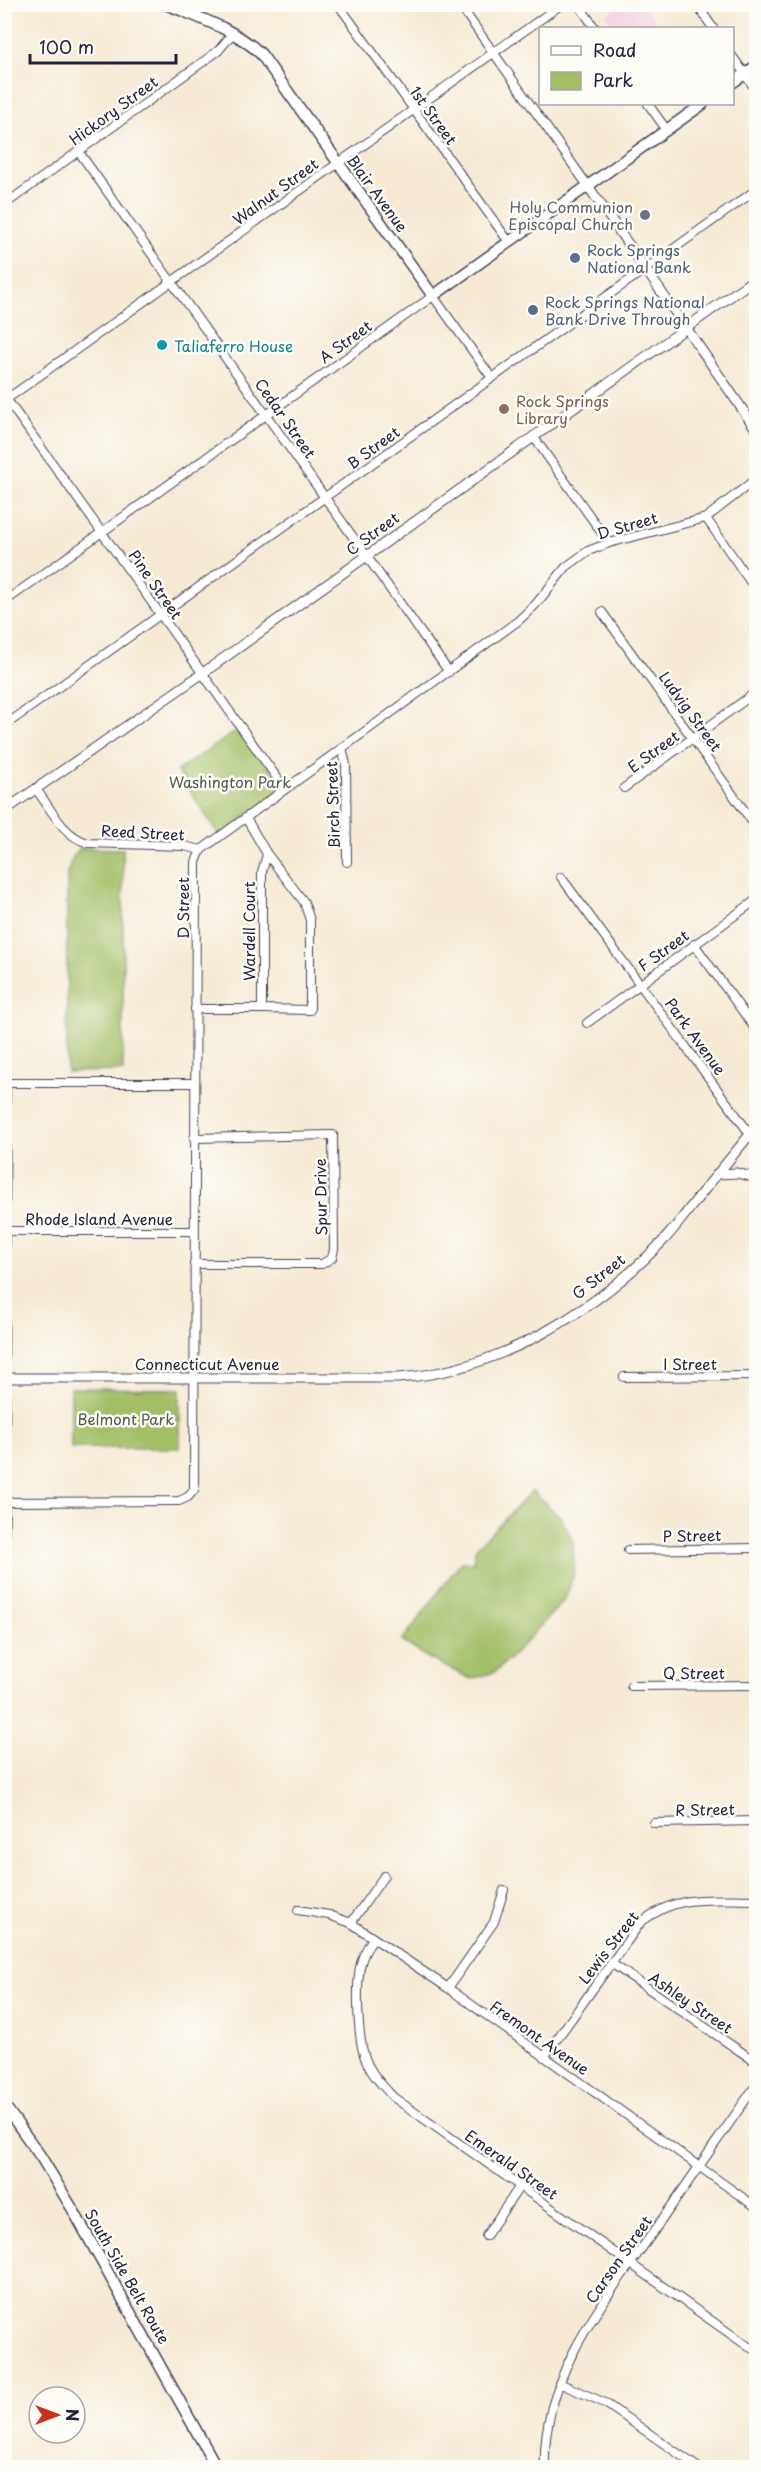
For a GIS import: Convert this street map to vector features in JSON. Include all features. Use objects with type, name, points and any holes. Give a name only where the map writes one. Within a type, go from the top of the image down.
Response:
[{"type":"main road","name":"Blair Avenue","points":[[166,4],[233,33],[248,41],[261,54],[433,296]]},
{"type":"main road","points":[[734,82],[756,66]]},
{"type":"main road","name":"A Street","points":[[433,296],[702,105]]},
{"type":"main road","name":"South Side Belt Route","points":[[7,2108],[79,2221],[217,2468]]},
{"type":"street","name":"1st Street","points":[[338,4],[509,242]]},
{"type":"street","points":[[459,4],[756,429]]},
{"type":"street","name":"Walnut Street","points":[[5,399],[562,4]]},
{"type":"street","points":[[578,4],[594,27]]},
{"type":"street","points":[[696,4],[712,27]]},
{"type":"street","name":"Hickory Street","points":[[4,205],[218,51],[233,33]]},
{"type":"street","points":[[734,59],[756,89]]},
{"type":"street","points":[[649,105],[666,129]]},
{"type":"street","name":"Cedar Street","points":[[79,152],[449,672]]},
{"type":"street","name":"B Street","points":[[4,726],[756,190]]},
{"type":"street","name":"C Street","points":[[4,811],[202,673],[756,278]]},
{"type":"street","name":"Blair Avenue","points":[[433,296],[492,378]]},
{"type":"street","name":"A Street","points":[[4,602],[433,296]]},
{"type":"street","name":"Pine Street","points":[[5,399],[285,789]]},
{"type":"street","points":[[532,436],[609,543]]},
{"type":"street","name":"D Street","points":[[6,1502],[179,1502],[194,1490],[196,862],[201,850],[518,621],[536,604],[566,567],[588,551],[609,543],[706,518],[756,479]]},
{"type":"street","points":[[706,518],[756,590]]},
{"type":"street","name":"Ludvig Street","points":[[602,612],[756,827]]},
{"type":"street","name":"E Street","points":[[624,789],[756,692]]},
{"type":"street","name":"Birch Street","points":[[342,748],[346,765],[347,862]]},
{"type":"street","name":"Reed Street","points":[[36,789],[69,834],[77,839],[88,843],[184,846],[201,850]]},
{"type":"street","points":[[195,1009],[309,1010],[310,920],[304,902],[267,854],[246,818]]},
{"type":"street","name":"Wardell Court","points":[[262,1008],[262,872],[267,854]]},
{"type":"street","name":"Park Avenue","points":[[561,877],[753,1130]]},
{"type":"street","name":"F Street","points":[[587,1023],[756,900]]},
{"type":"street","points":[[694,944],[756,1030]]},
{"type":"street","points":[[4,1553],[6,1502],[5,1083],[195,1083]]},
{"type":"street","name":"G Street","points":[[409,1377],[465,1366],[497,1354],[552,1327],[586,1305],[627,1274],[664,1240],[753,1130]]},
{"type":"street","name":"Spur Drive","points":[[194,1138],[333,1135],[334,1249],[332,1258],[322,1264],[194,1264]]},
{"type":"street","points":[[718,1174],[736,1173],[756,1178]]},
{"type":"street","name":"Rhode Island Avenue","points":[[5,1231],[194,1231]]},
{"type":"street","name":"I Street","points":[[624,1377],[756,1376]]},
{"type":"street","name":"Connecticut Avenue","points":[[5,1378],[409,1377]]},
{"type":"street","name":"P Street","points":[[628,1550],[756,1548]]},
{"type":"street","name":"Q Street","points":[[631,1686],[756,1685]]},
{"type":"street","name":"R Street","points":[[654,1824],[756,1821]]},
{"type":"street","points":[[351,1923],[384,1876]]},
{"type":"street","points":[[448,1988],[494,1922],[504,1890]]},
{"type":"street","name":"Lewis Street","points":[[544,2057],[641,1922],[657,1910],[674,1902],[693,1900],[756,1900]]},
{"type":"street","name":"Fremont Avenue","points":[[298,1910],[351,1923],[448,1988],[756,2207]]},
{"type":"street","name":"Emerald Street","points":[[373,1938],[364,1951],[360,1969],[359,2030],[364,2057],[376,2078],[393,2097],[748,2347],[756,2350]]},
{"type":"street","name":"Ashley Street","points":[[611,1964],[756,2062]]},
{"type":"street","name":"Carson Street","points":[[545,2468],[549,2420],[559,2383],[576,2344],[756,2085]]},
{"type":"street","points":[[486,2236],[520,2186]]},
{"type":"street","points":[[559,2383],[605,2403],[699,2468]]},
{"type":"shaded area","points":[[621,5],[643,5],[659,27],[615,27],[606,15]]},
{"type":"green space","name":"Washington Park","points":[[241,728],[285,789],[220,837],[177,771]]},
{"type":"green space","points":[[80,848],[123,849],[123,1071],[67,1072],[67,874],[73,857]]},
{"type":"green space","name":"Belmont Park","points":[[71,1388],[180,1389],[180,1448],[71,1448]]},
{"type":"green space","points":[[532,1491],[561,1518],[573,1541],[574,1574],[565,1599],[495,1672],[471,1679],[430,1659],[402,1641],[461,1562],[474,1562],[475,1549]]},
{"type":"place","name":"Holy Communion Episcopal Church","points":[[645,215]]},
{"type":"place","name":"Rock Springs National Bank","points":[[575,258]]},
{"type":"place","name":"Rock Springs National Bank Drive Through","points":[[533,310]]},
{"type":"place","name":"Taliaferro House","points":[[162,345]]},
{"type":"place","name":"Rock Springs Library","points":[[504,409]]}]
